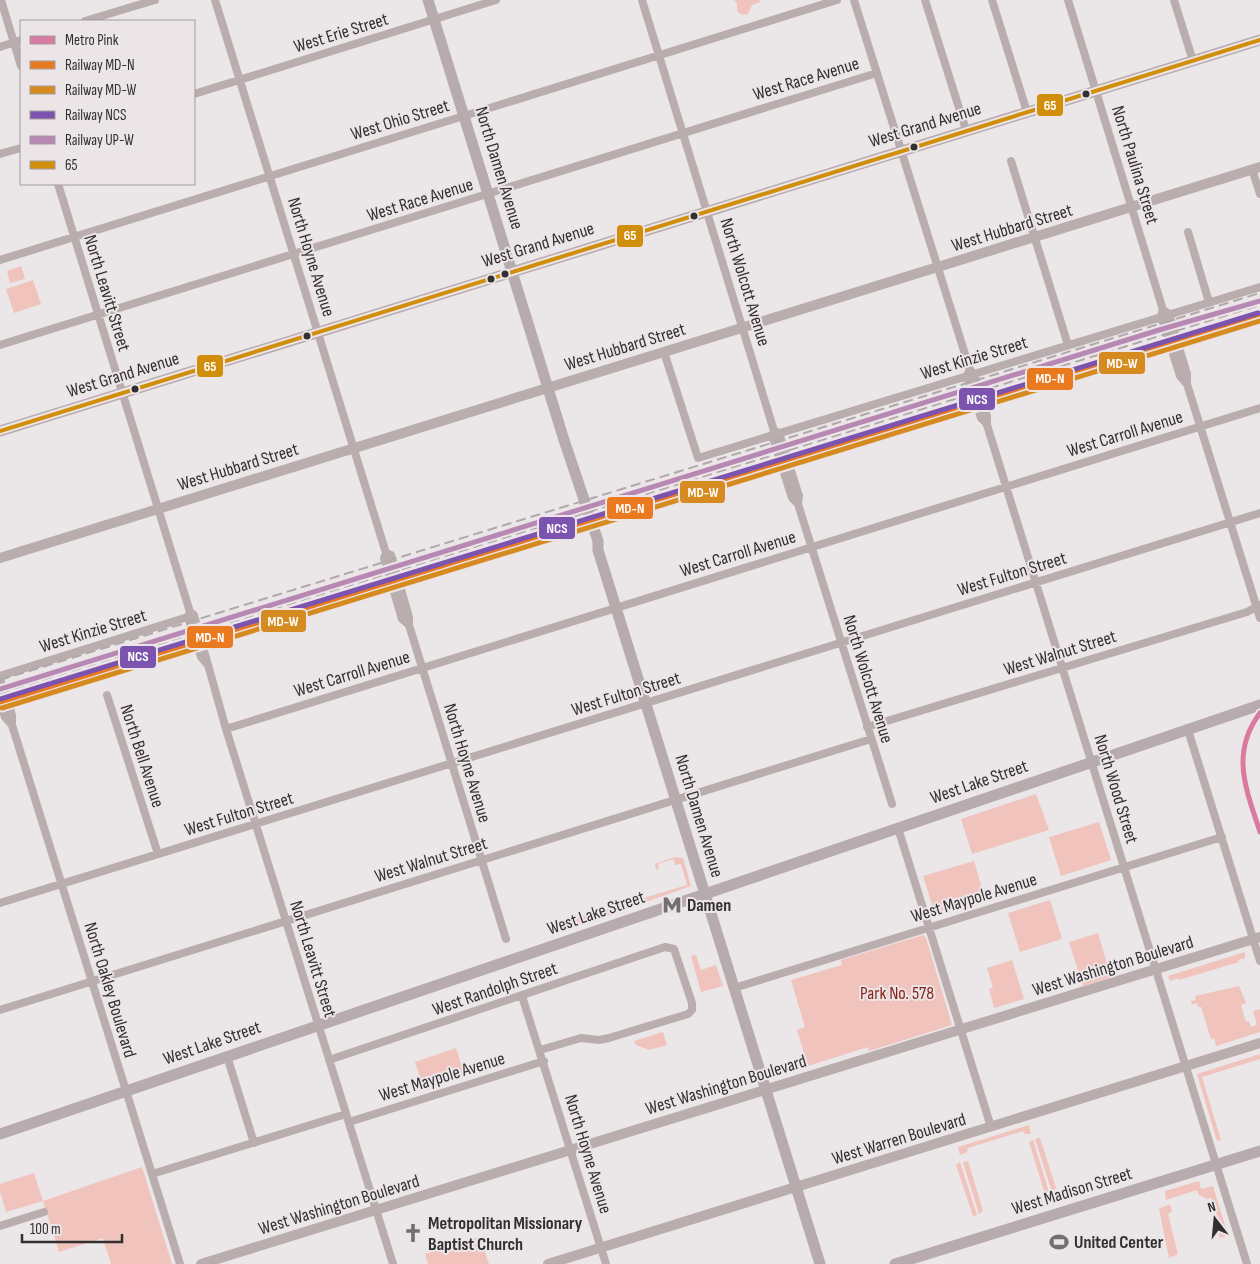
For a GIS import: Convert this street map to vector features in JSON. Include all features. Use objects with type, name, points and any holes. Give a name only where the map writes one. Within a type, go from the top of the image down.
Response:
[{"type":"main road","name":"North Damen Avenue","points":[[428,0],[580,490],[584,493],[598,541],[598,550],[820,1264]]},
{"type":"main road","name":"West Grand Avenue","points":[[0,432],[708,210],[1260,40]]},
{"type":"main road","name":"West Lake Street","points":[[0,1134],[1260,705]]},
{"type":"main road","name":"West Madison Street","points":[[895,1264],[1260,1151]]},
{"type":"street","points":[[1,0],[18,42],[20,58]]},
{"type":"street","points":[[88,20],[155,0]]},
{"type":"street","name":"North Hoyne Avenue","points":[[215,0],[386,553],[384,558],[402,619],[409,625],[506,939]]},
{"type":"street","name":"West Erie Street","points":[[195,94],[496,0]]},
{"type":"street","name":"North Wolcott Avenue","points":[[642,0],[775,433],[799,496],[798,504],[892,804]]},
{"type":"street","name":"West Ohio Street","points":[[0,260],[837,0]]},
{"type":"street","name":"North Wood Street","points":[[854,0],[970,373],[981,418],[986,423],[1247,1264]]},
{"type":"street","points":[[925,0],[966,130]]},
{"type":"street","points":[[992,0],[1027,112]]},
{"type":"street","name":"North Paulina Street","points":[[1068,0],[1164,314],[1180,376],[1187,384],[1258,606],[1260,618]]},
{"type":"street","points":[[1174,0],[1193,61]]},
{"type":"street","points":[[0,47],[18,42]]},
{"type":"street","name":"West Race Avenue","points":[[0,345],[877,73]]},
{"type":"street","points":[[0,154],[20,148]]},
{"type":"street","points":[[1011,161],[1068,345]]},
{"type":"street","points":[[1256,168],[1260,194]]},
{"type":"street","name":"West Hubbard Street","points":[[0,558],[1256,168]]},
{"type":"street","name":"North Leavitt Street","points":[[58,185],[191,614],[207,655],[206,663],[226,729],[393,1264]]},
{"type":"street","points":[[1188,232],[1209,302]]},
{"type":"street","name":"West Kinzie Street","points":[[664,352],[698,458],[970,373],[1260,287]]},
{"type":"street","name":"West Carroll Avenue","points":[[226,729],[1260,408]]},
{"type":"street","name":"West Fulton Street","points":[[0,903],[1260,513]]},
{"type":"street","name":"West Walnut Street","points":[[868,727],[1247,612],[1258,606]]},
{"type":"street","name":"West Kinzie Street","points":[[0,677],[191,614]]},
{"type":"street","name":"North Oakley Boulevard","points":[[0,677],[12,715],[12,724],[180,1264]]},
{"type":"street","name":"North Bell Avenue","points":[[107,695],[158,854]]},
{"type":"street","name":"North Oakley Boulevard","points":[[0,701],[5,717],[12,724]]},
{"type":"street","points":[[1188,730],[1257,938],[1260,961]]},
{"type":"street","name":"West Walnut Street","points":[[0,1010],[871,739]]},
{"type":"street","points":[[898,828],[990,1127]]},
{"type":"street","name":"West Maypole Avenue","points":[[734,988],[1222,837]]},
{"type":"street","name":"West Washington Boulevard","points":[[201,1264],[1257,938]]},
{"type":"street","name":"West Randolph Street","points":[[329,1060],[671,946],[674,949],[692,1003],[692,1010],[688,1014],[609,1038],[599,1040],[581,1038],[540,1050]]},
{"type":"street","name":"North Hoyne Avenue","points":[[522,996],[544,1061],[606,1264]]},
{"type":"street","name":"West Warren Boulevard","points":[[548,1264],[1260,1043]]},
{"type":"street","points":[[227,1056],[254,1142]]},
{"type":"street","name":"West Maypole Avenue","points":[[152,1174],[254,1142],[347,1118],[544,1061]]},
{"type":"street","points":[[0,1226],[44,1212]]},
{"type":"green space","points":[[734,0],[759,0],[760,2],[752,5],[748,14],[742,15],[737,11],[737,3]]},
{"type":"green space","points":[[21,266],[25,279],[10,283],[7,271]]},
{"type":"green space","points":[[33,280],[41,304],[14,313],[6,289]]},
{"type":"green space","points":[[1036,794],[1049,830],[972,854],[961,819]]},
{"type":"green space","points":[[1099,822],[1111,860],[1061,876],[1049,837]]},
{"type":"green space","points":[[675,857],[683,858],[691,886],[575,927],[570,926],[568,921],[687,885],[681,864],[675,865],[674,859],[658,864],[659,869],[656,870],[655,864]]},
{"type":"green space","points":[[974,861],[985,899],[935,914],[923,876]]},
{"type":"green space","points":[[1050,900],[1062,939],[1020,952],[1008,913]]},
{"type":"green space","points":[[1098,933],[1111,977],[1083,986],[1069,942]]},
{"type":"green space","name":"Park No. 578","points":[[923,935],[926,938],[952,1025],[869,1051],[868,1047],[808,1066],[797,1030],[805,1027],[791,980],[842,965],[841,960]]},
{"type":"green space","points":[[1245,952],[1245,958],[1238,960],[1239,962],[1179,980],[1179,978],[1170,981],[1168,976]]},
{"type":"green space","points":[[696,955],[701,970],[716,965],[723,986],[701,992],[691,956]]},
{"type":"green space","points":[[1012,960],[1024,999],[994,1008],[989,989],[993,988],[987,968]]},
{"type":"green space","points":[[1239,986],[1246,1003],[1241,1005],[1246,1022],[1249,1021],[1251,1027],[1257,1025],[1253,1011],[1260,1009],[1260,1032],[1216,1046],[1214,1038],[1211,1039],[1201,1007],[1198,1007],[1197,1003],[1192,1005],[1191,1001],[1196,1000],[1195,996]]},
{"type":"green space","points":[[663,1032],[667,1045],[649,1050],[636,1045],[634,1041]]},
{"type":"green space","points":[[456,1048],[465,1077],[442,1080],[424,1090],[415,1062]]},
{"type":"green space","points":[[1260,1054],[1260,1059],[1202,1077],[1221,1140],[1217,1141],[1197,1074]]},
{"type":"green space","points":[[1029,1125],[1031,1134],[1025,1134],[1023,1131],[968,1148],[967,1152],[960,1155],[958,1147]]},
{"type":"green space","points":[[1040,1138],[1056,1188],[1052,1192],[1035,1139]]},
{"type":"green space","points":[[1033,1140],[1049,1192],[1045,1193],[1044,1191],[1029,1142]]},
{"type":"green space","points":[[968,1161],[983,1211],[979,1214],[963,1162]]},
{"type":"green space","points":[[960,1162],[977,1215],[973,1216],[956,1165]]},
{"type":"green space","points":[[142,1167],[172,1264],[111,1264],[103,1238],[59,1252],[43,1201]]},
{"type":"green space","points":[[34,1173],[43,1201],[6,1212],[0,1192],[0,1184]]},
{"type":"green space","points":[[1199,1181],[1201,1189],[1213,1186],[1228,1235],[1220,1238],[1217,1230],[1221,1228],[1211,1198],[1207,1199],[1199,1195],[1197,1190],[1166,1200],[1165,1191]]},
{"type":"green space","points":[[1170,1204],[1172,1211],[1168,1214],[1178,1254],[1169,1258],[1159,1209]]},
{"type":"green space","points":[[480,1237],[489,1264],[428,1264],[425,1254]]},
{"type":"railway","points":[[0,680],[1260,293]]},
{"type":"railway","points":[[0,693],[1260,305]]},
{"type":"railway","points":[[146,661],[211,645],[1260,323]]},
{"type":"metro line","name":"Pink","points":[[1260,713],[1245,742],[1243,757],[1246,786],[1260,832]]},
{"type":"rail line","name":"UP-W","points":[[0,689],[1159,330],[1260,301]]},
{"type":"rail line","name":"NCS","points":[[0,699],[1258,313]]},
{"type":"rail line","name":"MD-N","points":[[0,702],[1260,314]]},
{"type":"rail line","name":"MD-W","points":[[2,708],[1260,321]]},
{"type":"transit line","name":"65","points":[[0,431],[1260,40]]},
{"type":"place","name":"Damen","points":[[672,905]]},
{"type":"place","name":"Metropolitan Missionary Baptist Church","points":[[413,1233]]},
{"type":"place","name":"United Center","points":[[1059,1242]]}]
